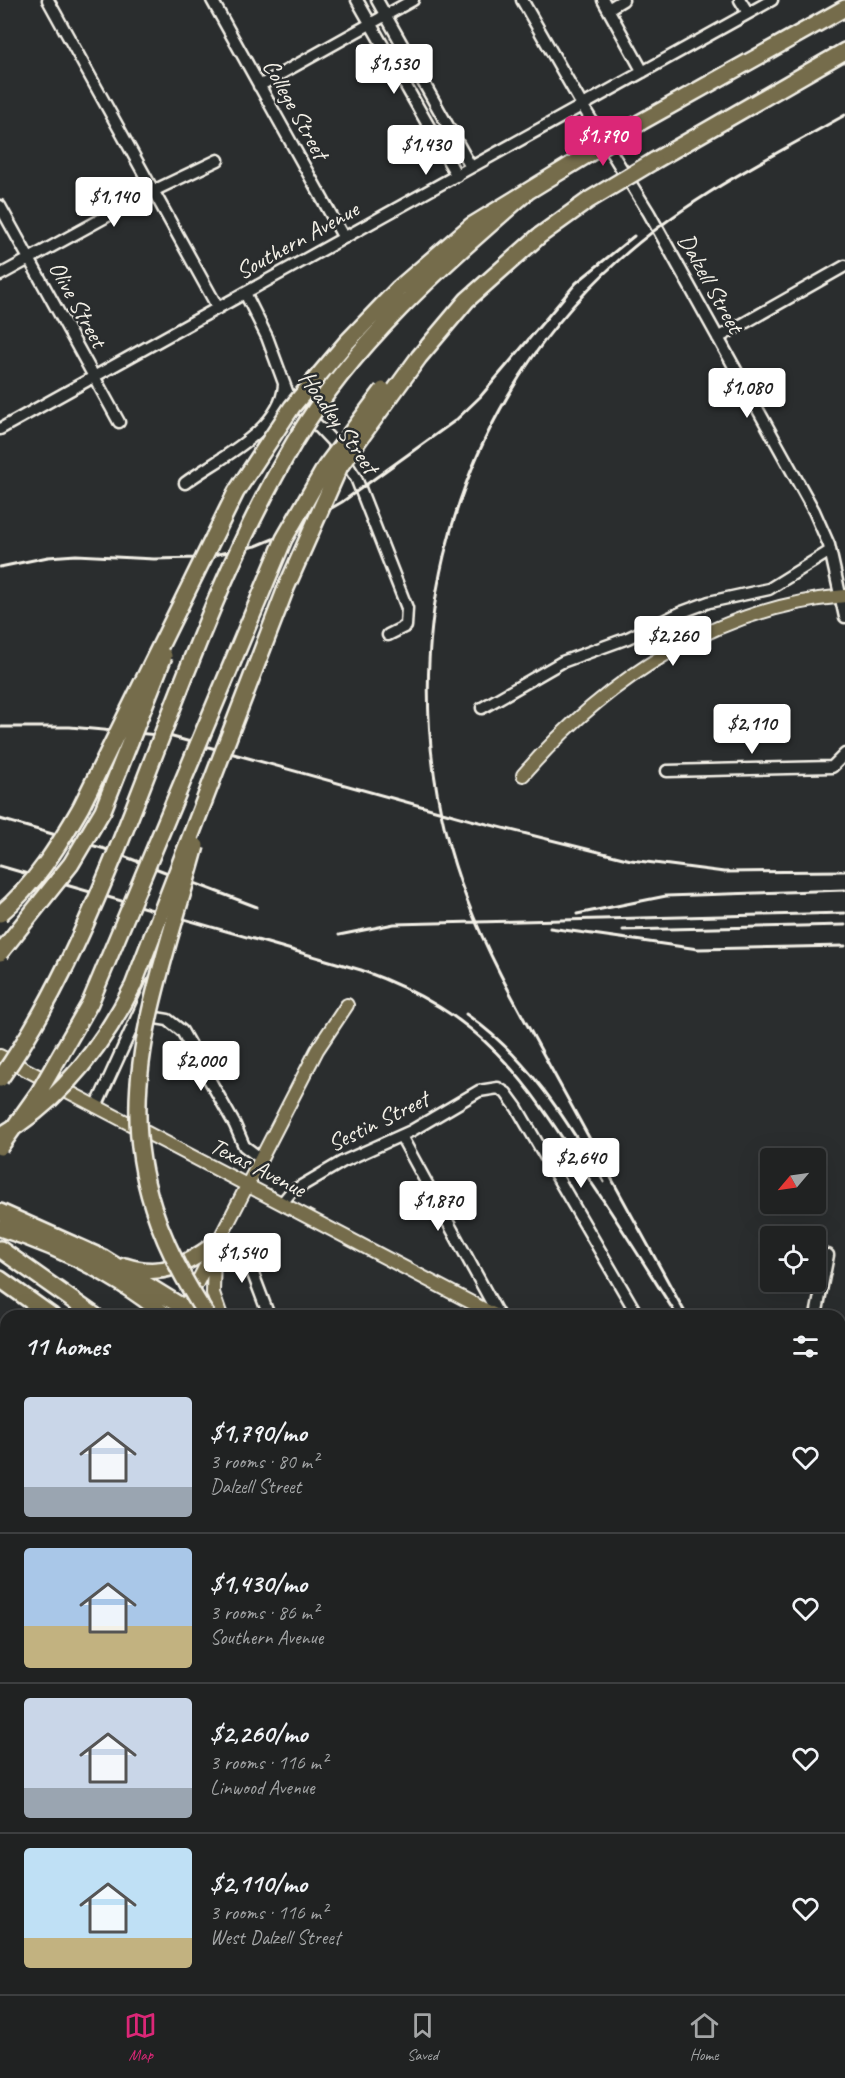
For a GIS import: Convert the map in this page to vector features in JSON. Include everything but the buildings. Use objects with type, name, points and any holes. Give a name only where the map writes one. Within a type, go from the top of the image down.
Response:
[{"type":"highway","points":[[0,914],[47,864],[75,817],[236,492],[274,430],[346,343],[399,288],[486,214],[527,192],[641,122],[845,8]]},
{"type":"highway","points":[[0,1136],[16,1127],[57,1092],[105,1036],[133,986],[286,588],[326,494],[340,466],[419,357],[467,300],[506,263],[566,216],[654,161],[845,51]]},
{"type":"highway","points":[[0,1079],[32,1030],[82,935],[215,604],[244,539],[295,441],[326,396],[374,336],[467,245],[527,192]]},
{"type":"highway","points":[[0,1147],[39,1092],[90,1003],[284,539],[326,466],[353,427],[394,378],[419,357]]},
{"type":"highway","points":[[0,953],[71,864],[103,810],[211,539]]},
{"type":"highway","points":[[203,1310],[184,1280],[154,1214],[142,1171],[136,1111],[142,1045],[213,781]]},
{"type":"highway","points":[[0,1212],[103,1258],[132,1268],[160,1272],[187,1263],[215,1244]]},
{"type":"highway","points":[[0,1228],[78,1258],[147,1300],[159,1310]]},
{"type":"highway","points":[[0,1249],[86,1310]]},
{"type":"highway","points":[[103,1258],[181,1310]]},
{"type":"highway","points":[[0,1279],[44,1310]]},
{"type":"main road","points":[[523,775],[587,708],[665,654],[737,620],[763,611],[843,596]]},
{"type":"main road","points":[[187,1310],[215,1244],[260,1158],[317,1050],[347,1005]]},
{"type":"main road","name":"Texas Avenue","points":[[0,1056],[487,1310]]},
{"type":"main road","points":[[215,1244],[212,1284],[219,1310]]},
{"type":"street","points":[[48,0],[218,308]]},
{"type":"street","name":"College Street","points":[[212,0],[344,238]]},
{"type":"street","points":[[357,0],[457,176]]},
{"type":"street","points":[[377,0],[471,168]]},
{"type":"street","points":[[259,86],[413,0]]},
{"type":"street","name":"Dalzell Street","points":[[522,0],[582,105],[649,213],[806,494],[830,550],[843,596],[845,617]]},
{"type":"street","points":[[623,0],[605,4],[643,72]]},
{"type":"street","points":[[740,0],[748,14]]},
{"type":"street","name":"Southern Avenue","points":[[0,429],[772,0]]},
{"type":"street","points":[[0,275],[153,190],[218,160]]},
{"type":"street","name":"Olive Street","points":[[0,206],[119,422]]},
{"type":"street","points":[[718,338],[845,266]]},
{"type":"street","name":"Hoadley Street","points":[[246,292],[267,337],[284,384],[298,408],[332,441],[356,478],[373,518],[407,608],[406,626],[388,635]]},
{"type":"street","points":[[185,483],[244,444],[276,409],[282,397],[284,384]]},
{"type":"street","points":[[482,708],[562,662],[635,635],[682,612],[709,602],[778,584],[830,550]]},
{"type":"street","points":[[667,771],[832,767],[845,754]]},
{"type":"street","points":[[96,1107],[154,979]]},
{"type":"street","points":[[138,1015],[168,1020],[182,1031],[230,1115],[244,1146],[260,1158]]},
{"type":"street","name":"Sestin Street","points":[[282,1203],[291,1192],[319,1174],[401,1136],[479,1091],[498,1088],[506,1093],[518,1108],[635,1310]]},
{"type":"street","points":[[401,1136],[495,1310]]},
{"type":"street","points":[[241,1242],[267,1310]]},
{"type":"street","points":[[817,1310],[828,1255]]},
{"type":"railway","points":[[684,1310],[510,992],[467,900],[442,815],[429,728],[430,641],[444,556],[470,473],[508,395],[559,323],[620,259],[672,217],[728,181],[845,115]]},
{"type":"railway","points":[[0,567],[48,557],[76,555],[154,559],[199,558],[256,546],[290,532],[342,502],[456,420],[480,397],[576,283],[634,236]]},
{"type":"railway","points":[[0,727],[70,727],[169,736],[471,820],[631,860],[724,872],[845,871]]},
{"type":"railway","points":[[0,819],[105,849],[257,907]]},
{"type":"railway","points":[[0,866],[361,970],[404,988],[440,1008],[471,1030],[523,1082],[569,1147],[673,1310]]},
{"type":"railway","points":[[577,914],[666,896],[845,890]]},
{"type":"railway","points":[[339,935],[394,924],[845,913]]},
{"type":"railway","points":[[623,930],[845,925]]},
{"type":"railway","points":[[550,928],[698,949],[845,946]]},
{"type":"railway","points":[[466,1014],[488,1031],[527,1069],[560,1112],[604,1182]]}]
